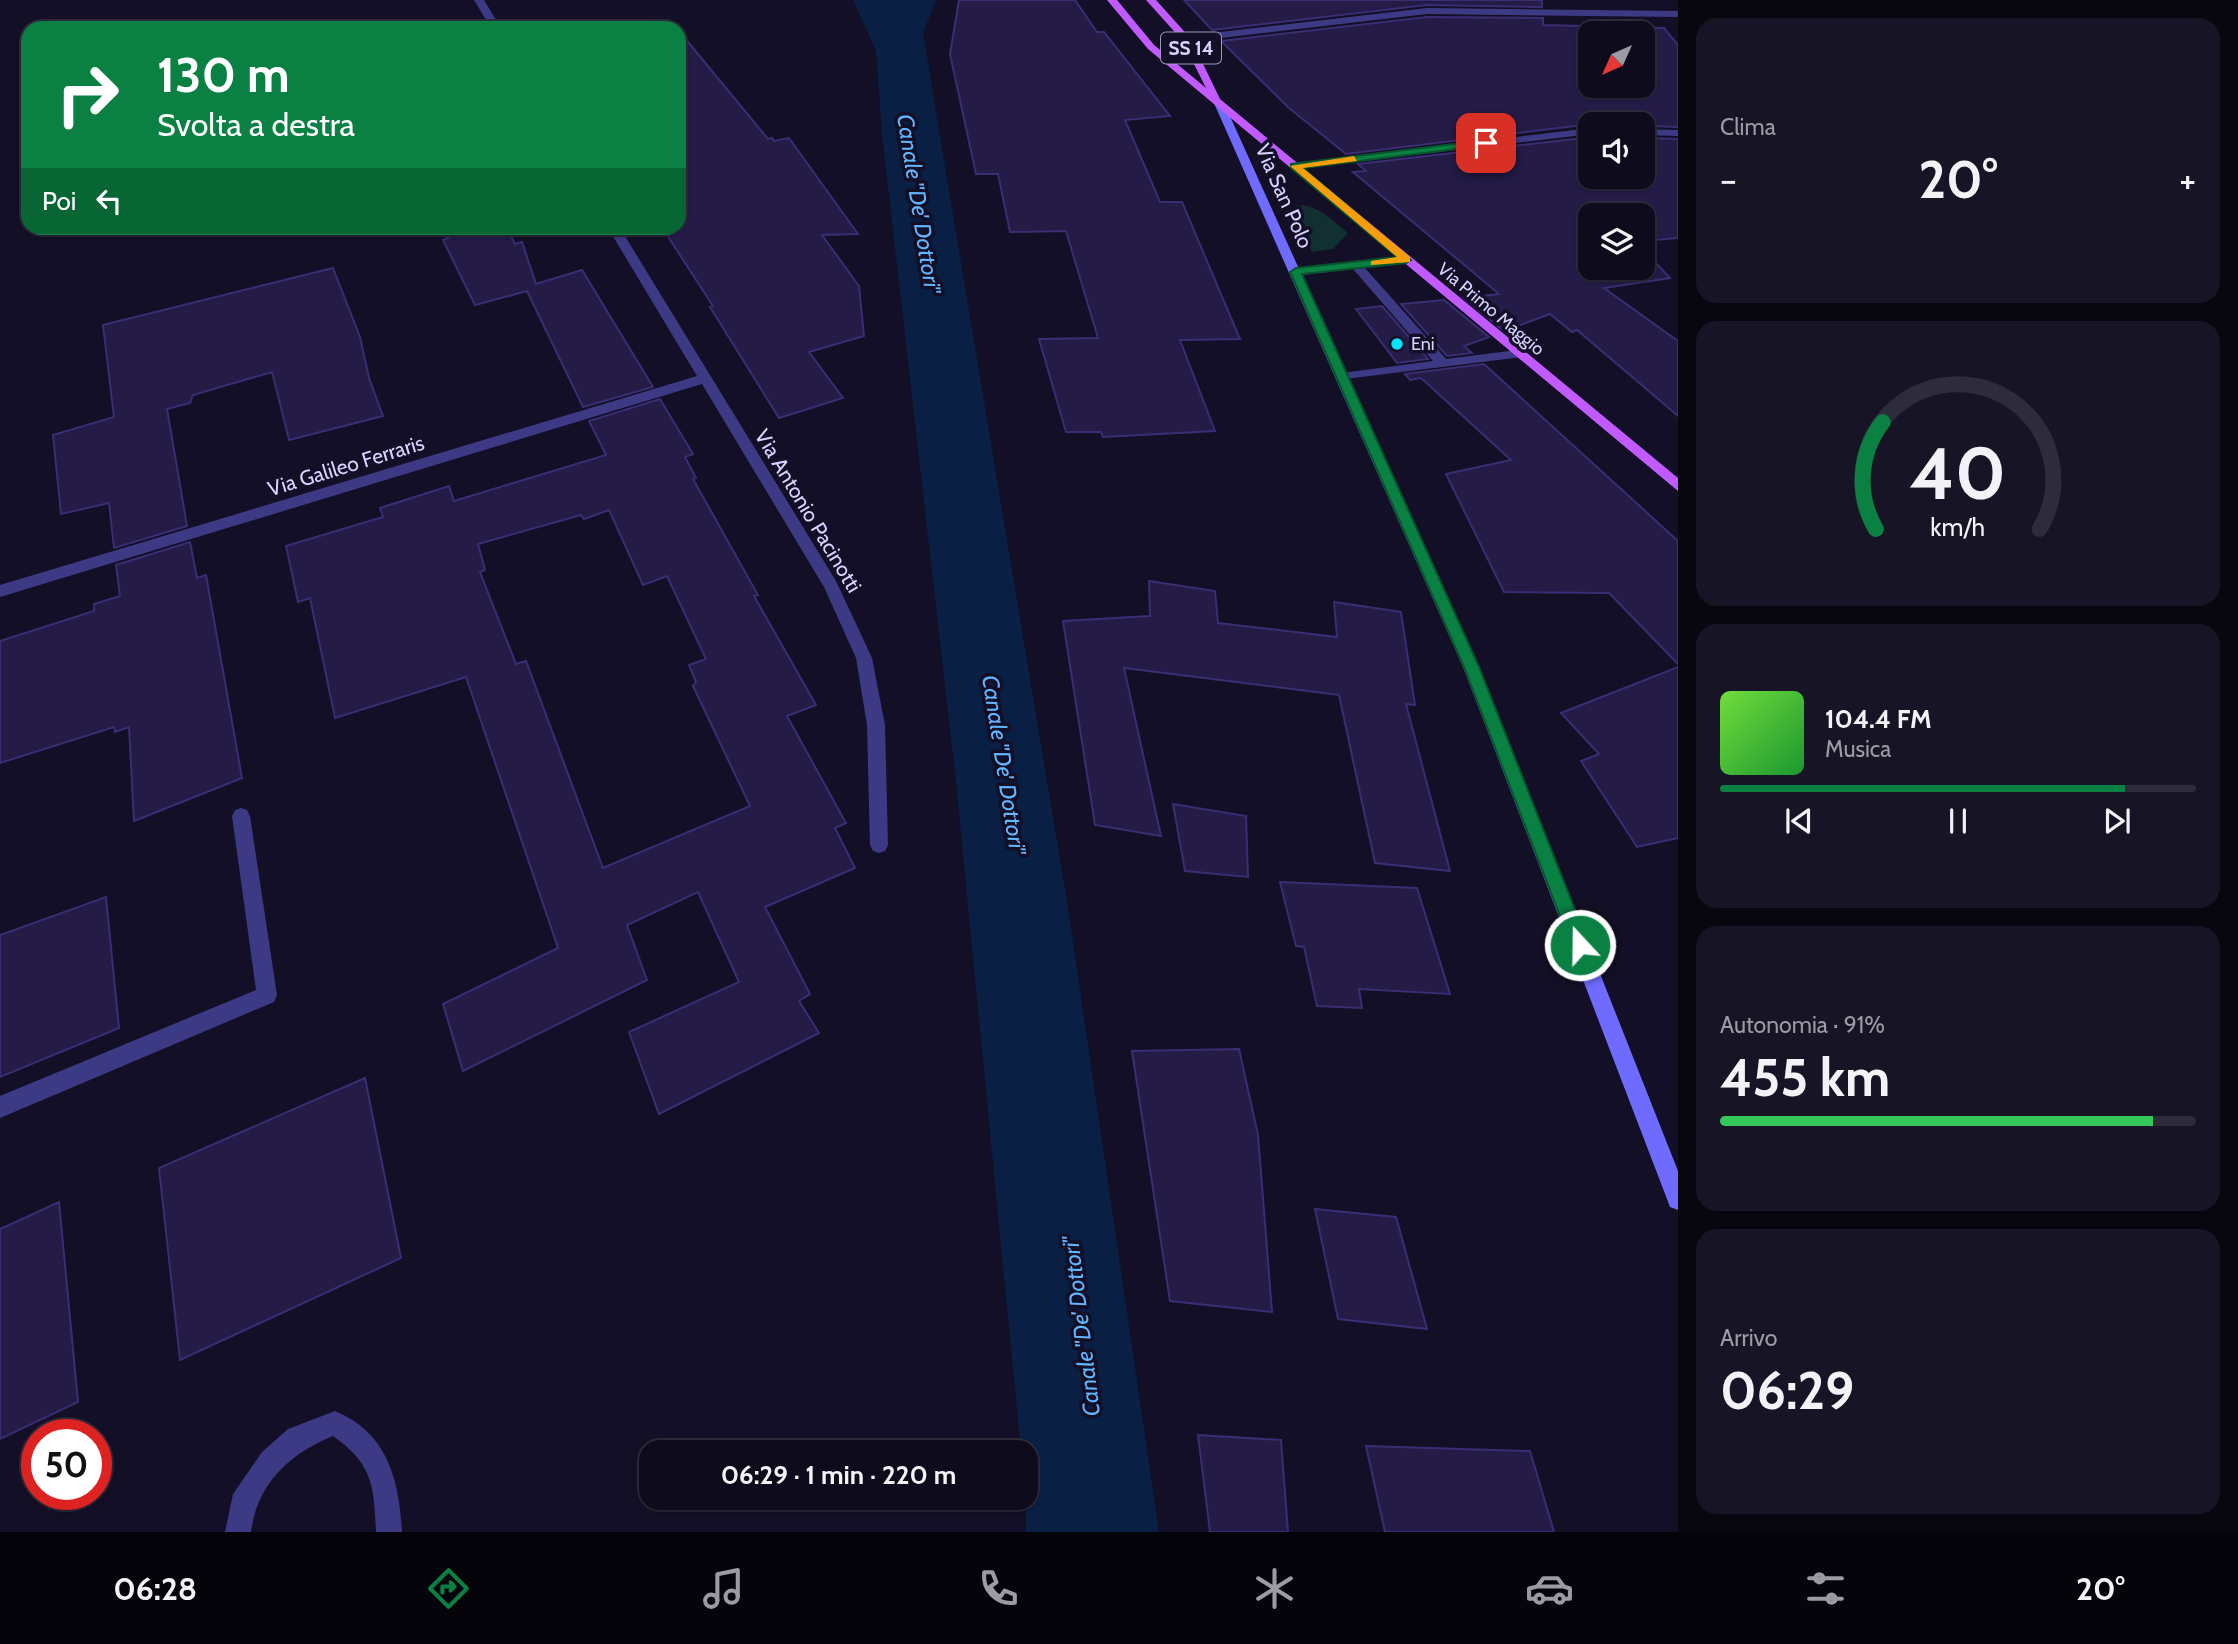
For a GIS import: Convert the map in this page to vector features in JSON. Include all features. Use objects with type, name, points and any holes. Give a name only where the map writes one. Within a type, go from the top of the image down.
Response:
[{"type":"main road","name":"Via Primo Maggio","points":[[1112,0],[1151,47],[1678,486]]},
{"type":"main road","name":"SS 14","points":[[1151,0],[1186,39],[1219,103]]},
{"type":"main road","name":"Via San Polo","points":[[1219,103],[1472,667],[1678,1199]]},
{"type":"street","points":[[479,0],[492,21]]},
{"type":"street","points":[[1186,39],[1427,11],[1678,14]]},
{"type":"street","points":[[1295,166],[1578,133]]},
{"type":"street","points":[[1655,133],[1678,134]]},
{"type":"street","name":"Via Antonio Pacinotti","points":[[618,235],[831,585],[864,658],[876,725],[879,845]]},
{"type":"street","points":[[1296,272],[1406,260]]},
{"type":"street","points":[[1356,265],[1443,364]]},
{"type":"street","points":[[1342,377],[1517,354]]},
{"type":"street","name":"Via Galileo Ferraris","points":[[0,591],[704,379]]},
{"type":"street","points":[[0,1107],[267,995],[242,816]]},
{"type":"street","points":[[238,1532],[242,1503],[271,1461],[297,1438],[335,1423],[360,1439],[386,1478],[389,1532]]},
{"type":"green space","points":[[1297,205],[1319,210],[1348,233],[1333,249],[1312,252],[1291,210]]},
{"type":"water","name":"Canale \"De' Dottori\"","points":[[853,0],[936,0],[923,33],[1068,908],[1159,1532],[1026,1532],[1026,1510],[1038,1510],[1038,1440],[1020,1440],[956,782],[882,134],[876,51]]},
{"type":"building","points":[[959,0],[1075,0],[1097,32],[1104,32],[1170,116],[1125,120],[1160,202],[1182,202],[1240,339],[1180,340],[1215,431],[1103,437],[1101,432],[1066,432],[1039,339],[1098,338],[1066,231],[1010,232],[998,174],[976,174],[950,54]]},
{"type":"building","points":[[1184,0],[1542,0],[1542,7],[1427,5],[1212,30]]},
{"type":"building","points":[[1427,17],[1543,18],[1543,25],[1578,26],[1578,98],[1656,98],[1656,28],[1664,28],[1678,45],[1678,127],[1655,126],[1655,112],[1578,112],[1578,126],[1346,154],[1289,108],[1221,41]]},
{"type":"building","points":[[686,39],[768,139],[772,138],[774,141],[789,138],[858,234],[822,235],[859,286],[864,336],[809,352],[843,398],[779,418],[710,307],[713,306],[667,235],[686,235]]},
{"type":"building","points":[[1655,138],[1678,139],[1678,238],[1655,240],[1655,203],[1578,203],[1578,280],[1655,280],[1655,262],[1670,278],[1604,288],[1678,341],[1678,416],[1577,330],[1572,332],[1550,314],[1504,331],[1464,298],[1499,294],[1353,172],[1366,171],[1358,164],[1578,139],[1578,189],[1655,189]]},
{"type":"building","points":[[446,235],[510,235],[515,244],[522,242],[536,284],[582,270],[653,387],[583,407],[527,291],[475,305],[443,240],[448,238]]},
{"type":"building","points":[[333,268],[360,337],[369,378],[383,416],[289,440],[272,372],[193,395],[190,403],[167,409],[187,526],[114,548],[109,503],[61,514],[53,435],[114,417],[103,325]]},
{"type":"building","points":[[1444,300],[1489,337],[1464,346],[1472,353],[1447,356],[1401,304]]},
{"type":"building","points":[[1382,306],[1428,359],[1397,363],[1356,309]]},
{"type":"building","points":[[1484,364],[1678,541],[1678,664],[1609,593],[1504,592],[1446,474],[1511,460],[1421,378],[1410,380],[1405,374]]},
{"type":"building","points":[[660,399],[693,454],[685,457],[696,478],[693,479],[758,595],[754,596],[816,705],[787,716],[846,823],[835,828],[855,868],[765,907],[810,994],[799,1001],[819,1033],[659,1114],[629,1032],[739,982],[698,892],[627,925],[647,980],[463,1071],[443,1004],[558,948],[466,677],[335,718],[310,598],[298,602],[286,546],[383,517],[380,508],[449,486],[454,501],[606,455],[589,421]],"holes":[[[609,510],[643,585],[667,576],[706,659],[689,665],[696,682],[693,686],[750,806],[603,868],[526,661],[516,664],[480,572],[485,570],[478,544],[581,515],[584,519]]]},
{"type":"building","points":[[190,542],[197,578],[206,575],[242,778],[134,821],[129,727],[115,732],[114,727],[0,763],[0,641],[94,611],[94,604],[120,596],[116,565]]},
{"type":"building","points":[[1149,581],[1215,591],[1218,623],[1337,637],[1334,602],[1401,612],[1415,705],[1406,704],[1450,871],[1375,863],[1339,695],[1124,668],[1161,836],[1095,825],[1063,621],[1150,616]]},
{"type":"building","points":[[1678,667],[1678,838],[1637,847],[1581,761],[1599,754],[1561,713]]},
{"type":"building","points":[[1173,804],[1246,816],[1248,877],[1185,871]]},
{"type":"building","points":[[1280,882],[1417,888],[1450,994],[1359,989],[1362,1008],[1317,1006],[1304,947],[1296,946]]},
{"type":"building","points":[[106,897],[119,1028],[0,1077],[0,935]]},
{"type":"building","points":[[1239,1049],[1258,1135],[1272,1312],[1170,1301],[1132,1051]]},
{"type":"building","points":[[365,1078],[401,1258],[180,1360],[159,1168]]},
{"type":"building","points":[[59,1202],[78,1402],[42,1419],[21,1419],[21,1429],[0,1439],[0,1229]]},
{"type":"building","points":[[1315,1209],[1396,1217],[1427,1329],[1338,1319]]},
{"type":"building","points":[[1198,1435],[1281,1440],[1288,1532],[1210,1532]]},
{"type":"building","points":[[1366,1446],[1530,1451],[1554,1532],[1385,1532]]},
{"type":"slow traffic","points":[[1354,159],[1295,166],[1406,260],[1375,263]]},
{"type":"place","name":"Eni","points":[[1397,344]]},
{"type":"route","points":[[1486,143],[1295,166],[1406,260],[1296,272],[1472,667],[1580,945]]}]
